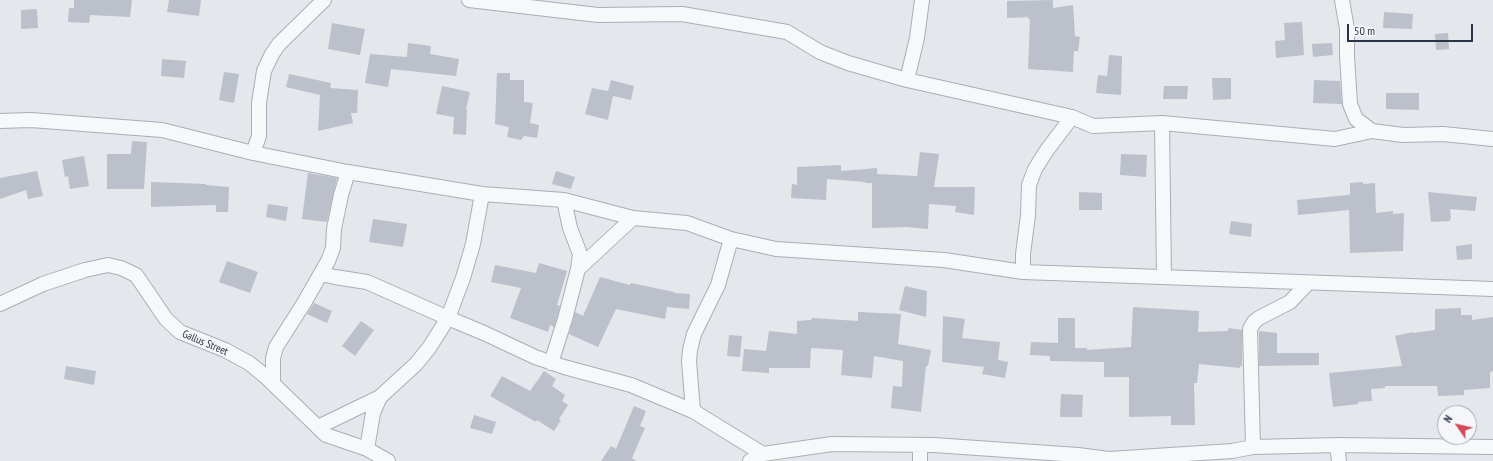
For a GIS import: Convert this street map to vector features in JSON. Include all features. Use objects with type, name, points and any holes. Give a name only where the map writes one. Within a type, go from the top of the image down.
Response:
[{"type":"street","points":[[253,153],[259,136],[259,103],[264,71],[272,54],[279,44],[324,0]]},
{"type":"street","points":[[469,0],[598,15],[682,14],[787,32],[820,52],[841,60],[907,80],[1072,117],[1093,126],[1162,123],[1335,139],[1372,132],[1403,135],[1443,134],[1493,139]]},
{"type":"street","points":[[907,80],[917,38],[922,0]]},
{"type":"street","points":[[1342,0],[1348,29],[1347,56],[1350,104],[1356,119],[1372,132]]},
{"type":"street","points":[[1023,272],[1023,254],[1028,215],[1029,185],[1047,150],[1072,117]]},
{"type":"street","points":[[0,121],[31,120],[162,130],[253,153],[348,172],[482,194],[564,200],[633,218],[687,223],[731,239],[776,250],[944,260],[1023,272],[1493,289]]},
{"type":"street","points":[[1162,123],[1164,277]]},
{"type":"street","points":[[273,384],[273,358],[276,347],[328,261],[332,248],[334,229],[341,195],[348,172]]},
{"type":"street","points":[[318,427],[380,397],[416,364],[429,348],[448,318],[463,278],[473,244],[482,194]]},
{"type":"street","points":[[550,362],[565,319],[578,269],[580,254],[570,228],[564,200]]},
{"type":"street","points":[[578,269],[633,218]]},
{"type":"street","points":[[693,411],[689,361],[690,350],[694,334],[718,285],[731,239]]},
{"type":"street","name":"Gallus Street","points":[[0,304],[43,284],[85,270],[108,265],[121,268],[136,275],[166,319],[180,332],[225,350],[249,363],[326,435],[367,449],[388,461]]},
{"type":"street","points":[[321,274],[367,282],[535,357],[631,385],[693,411],[763,454]]},
{"type":"street","points":[[1253,447],[1250,329],[1254,322],[1259,318],[1290,302],[1308,283]]},
{"type":"street","points":[[367,449],[373,412],[380,397]]},
{"type":"street","points":[[750,461],[763,454],[832,444],[920,445],[1078,455],[1109,460],[1253,447],[1337,445],[1493,447]]},
{"type":"street","points":[[920,445],[920,461]]},
{"type":"street","points":[[1337,445],[1339,461]]},
{"type":"street","points":[[1062,461],[1078,455]]},
{"type":"building","points":[[74,0],[132,0],[130,17],[90,15],[89,23],[68,22],[69,8],[74,8]]},
{"type":"building","points":[[169,0],[201,0],[199,16],[167,12]]},
{"type":"building","points":[[1053,0],[1053,8],[1073,5],[1075,36],[1080,37],[1078,51],[1074,51],[1073,72],[1028,69],[1030,19],[1028,19],[1028,17],[1007,18],[1007,1]]},
{"type":"building","points":[[37,9],[38,28],[21,29],[21,10]]},
{"type":"building","points":[[1384,12],[1413,14],[1412,29],[1383,28]]},
{"type":"building","points":[[1302,22],[1304,55],[1276,58],[1275,41],[1285,40],[1284,23]]},
{"type":"building","points":[[332,23],[365,29],[360,55],[328,49]]},
{"type":"building","points":[[1448,33],[1449,49],[1436,50],[1435,34]]},
{"type":"building","points":[[408,43],[431,46],[430,54],[459,59],[456,76],[391,69],[388,87],[365,83],[370,54],[407,57]]},
{"type":"building","points":[[1332,43],[1333,55],[1313,57],[1312,44]]},
{"type":"building","points":[[1109,55],[1122,56],[1121,95],[1096,93],[1098,75],[1107,76]]},
{"type":"building","points":[[162,59],[186,61],[184,78],[161,76]]},
{"type":"building","points":[[224,72],[239,74],[234,103],[219,100]]},
{"type":"building","points":[[497,73],[510,73],[510,80],[524,80],[524,102],[533,103],[530,123],[539,125],[537,138],[524,136],[521,140],[507,137],[509,127],[495,124]]},
{"type":"building","points":[[289,74],[331,83],[330,88],[358,90],[357,113],[351,113],[353,123],[318,131],[320,95],[286,87]]},
{"type":"building","points":[[1212,78],[1231,78],[1231,99],[1213,100]]},
{"type":"building","points":[[611,80],[634,86],[631,100],[613,96],[608,120],[585,114],[592,88],[608,91]]},
{"type":"building","points":[[1314,80],[1340,81],[1342,104],[1313,103]]},
{"type":"building","points":[[442,86],[470,92],[466,109],[466,135],[453,134],[454,117],[436,114]]},
{"type":"building","points":[[1164,86],[1188,86],[1187,99],[1163,99]]},
{"type":"building","points":[[1386,93],[1419,93],[1419,110],[1386,109]]},
{"type":"building","points":[[132,141],[147,142],[144,189],[107,189],[107,154],[131,154]]},
{"type":"building","points":[[920,152],[939,154],[934,187],[975,187],[974,215],[955,212],[956,206],[929,204],[928,229],[907,227],[872,228],[872,183],[865,182],[827,179],[826,200],[791,198],[792,184],[797,185],[797,167],[841,165],[841,171],[877,168],[877,174],[917,176]]},
{"type":"building","points":[[1121,154],[1147,155],[1146,177],[1120,175]]},
{"type":"building","points":[[84,156],[89,186],[70,189],[68,176],[65,177],[62,160]]},
{"type":"building","points":[[37,171],[43,196],[28,199],[26,190],[0,199],[0,178]]},
{"type":"building","points":[[556,171],[575,177],[571,189],[552,184]]},
{"type":"building","points":[[308,173],[337,178],[327,222],[302,219]]},
{"type":"building","points":[[151,182],[206,184],[229,187],[228,212],[216,212],[216,205],[151,207]]},
{"type":"building","points":[[1363,182],[1363,184],[1375,183],[1376,213],[1393,211],[1393,214],[1404,213],[1403,251],[1350,253],[1349,210],[1298,215],[1297,200],[1348,195],[1350,194],[1350,183]]},
{"type":"building","points":[[1079,192],[1102,193],[1102,210],[1079,210]]},
{"type":"building","points":[[1428,192],[1477,197],[1475,211],[1450,209],[1450,221],[1431,222]]},
{"type":"building","points":[[268,204],[288,207],[286,221],[266,217]]},
{"type":"building","points":[[373,219],[407,224],[403,247],[369,242]]},
{"type":"building","points":[[1231,221],[1252,224],[1251,237],[1229,234]]},
{"type":"building","points":[[1472,244],[1472,259],[1457,260],[1456,246]]},
{"type":"building","points":[[227,261],[258,272],[250,293],[219,282]]},
{"type":"building","points":[[539,263],[567,271],[557,305],[560,306],[554,327],[550,325],[548,332],[510,318],[521,288],[491,282],[495,265],[536,273]]},
{"type":"building","points":[[600,277],[630,285],[631,283],[674,293],[690,294],[689,309],[667,307],[665,319],[616,309],[598,347],[569,334],[575,312],[583,316]]},
{"type":"building","points":[[905,286],[927,291],[926,317],[899,310]]},
{"type":"building","points":[[314,303],[332,311],[327,323],[307,314]]},
{"type":"building","points":[[1133,307],[1199,311],[1198,332],[1228,331],[1228,328],[1242,330],[1242,366],[1240,366],[1240,368],[1199,364],[1197,383],[1194,383],[1195,425],[1171,425],[1171,416],[1129,417],[1129,377],[1104,377],[1104,362],[1050,361],[1050,356],[1030,355],[1031,342],[1058,343],[1058,318],[1075,318],[1075,348],[1087,348],[1087,350],[1131,347]]},
{"type":"building","points":[[1461,308],[1461,315],[1472,315],[1472,320],[1493,317],[1493,371],[1490,372],[1490,388],[1464,390],[1464,395],[1438,396],[1437,386],[1385,386],[1385,388],[1371,389],[1372,401],[1333,407],[1329,373],[1402,366],[1395,336],[1413,332],[1435,330],[1435,309]]},
{"type":"building","points":[[858,312],[901,314],[898,344],[931,350],[928,366],[926,366],[921,412],[891,408],[893,386],[902,387],[903,361],[874,356],[872,378],[841,375],[843,350],[811,348],[810,368],[769,368],[769,373],[742,371],[744,349],[766,351],[769,331],[797,334],[797,321],[811,320],[812,318],[858,321]]},
{"type":"building","points":[[943,316],[965,319],[962,338],[1000,342],[998,360],[1008,362],[1005,378],[982,374],[984,367],[942,362]]},
{"type":"building","points":[[361,321],[374,330],[355,356],[342,346]]},
{"type":"building","points":[[1259,331],[1277,333],[1277,353],[1319,353],[1319,365],[1259,366]]},
{"type":"building","points":[[729,335],[742,336],[740,357],[727,356]]},
{"type":"building","points":[[66,366],[96,371],[94,385],[64,379]]},
{"type":"building","points":[[544,371],[556,379],[552,386],[565,395],[562,401],[568,405],[559,419],[561,420],[554,431],[537,420],[536,422],[490,396],[502,376],[530,391]]},
{"type":"building","points":[[1061,394],[1083,395],[1082,417],[1060,417]]},
{"type":"building","points":[[634,406],[646,411],[640,426],[645,428],[632,458],[636,461],[601,461],[611,446],[616,449]]},
{"type":"building","points":[[474,415],[496,422],[492,434],[470,428]]}]
